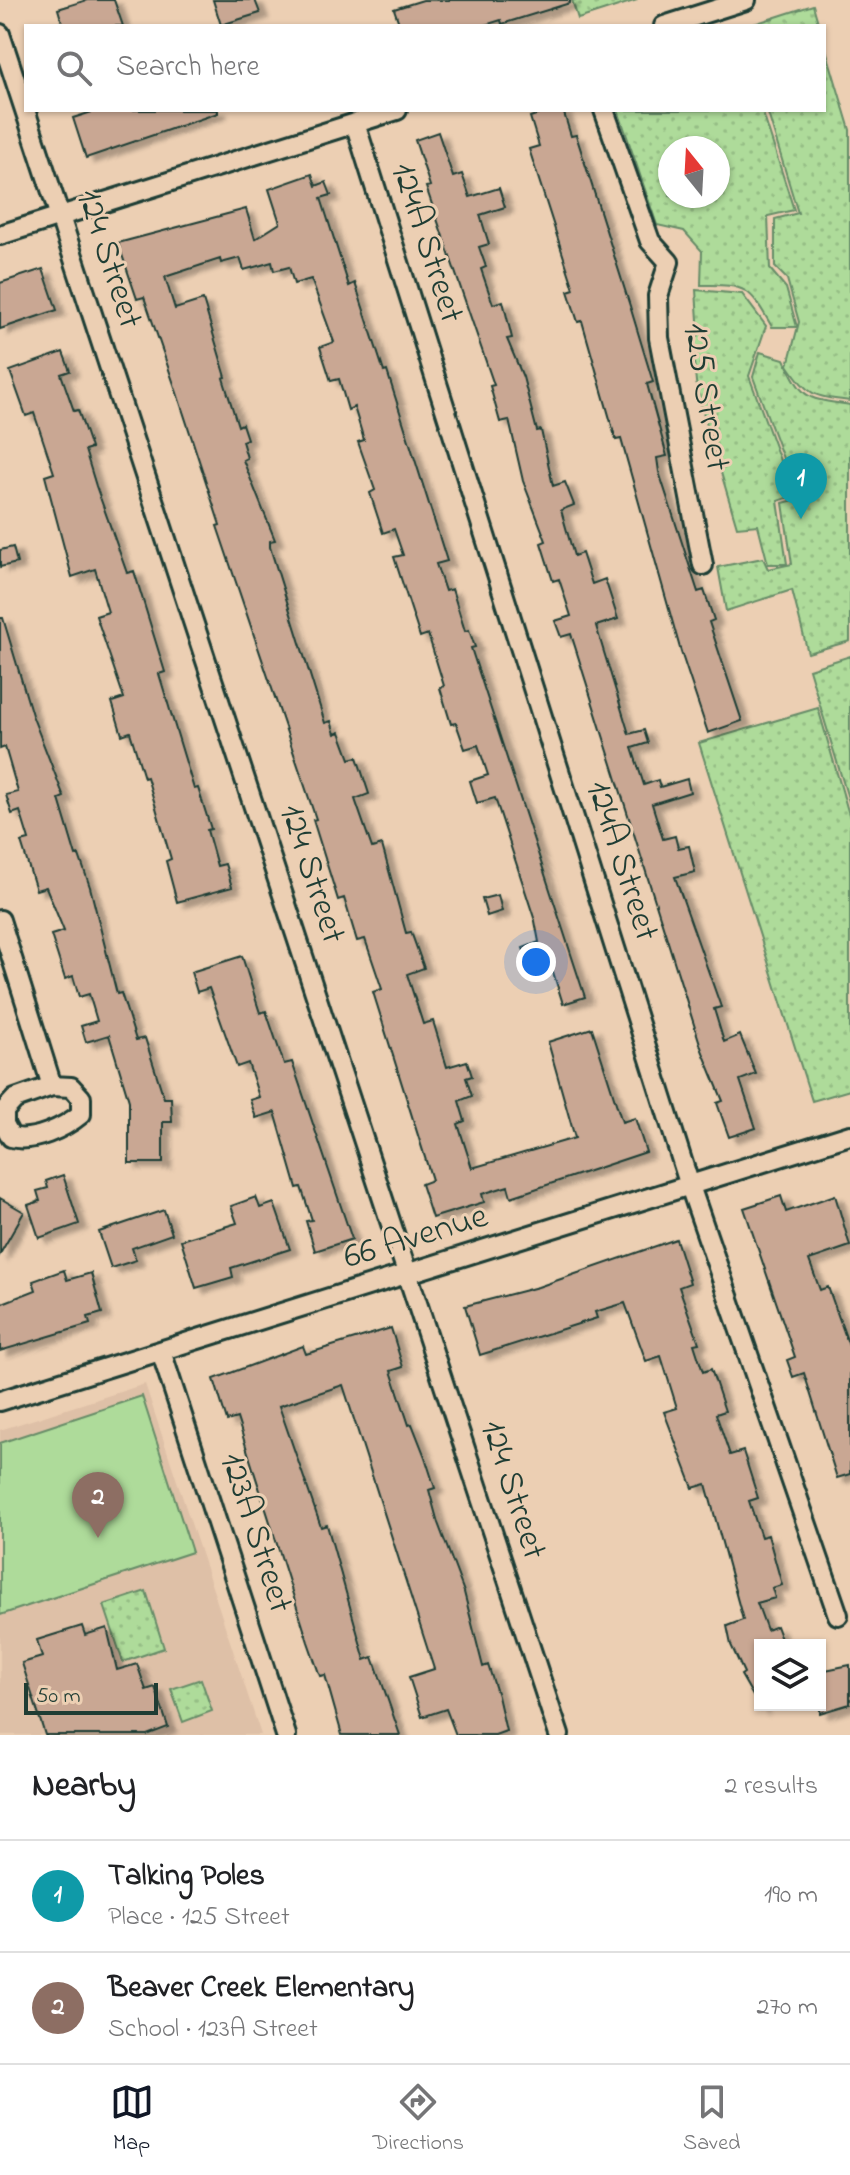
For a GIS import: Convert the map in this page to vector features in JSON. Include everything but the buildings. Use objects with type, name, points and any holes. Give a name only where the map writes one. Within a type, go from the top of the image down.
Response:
[{"type":"street","points":[[670,24],[746,0]]},
{"type":"street","name":"124 Street","points":[[0,34],[24,107]]},
{"type":"street","name":"124 Street","points":[[26,112],[559,1735]]},
{"type":"street","points":[[0,235],[391,112]]},
{"type":"street","name":"125 Street","points":[[605,112],[650,241],[669,262],[658,296],[659,338],[703,565]]},
{"type":"street","name":"124A Street","points":[[355,123],[690,1186],[838,1615]]},
{"type":"street","points":[[0,920],[52,1086]]},
{"type":"street","name":"66 Avenue","points":[[0,1401],[850,1135]]},
{"type":"street","name":"123A Street","points":[[161,1351],[286,1735]]},
{"type":"shaded area","points":[[145,1384],[261,1735],[0,1735],[0,1430]]},
{"type":"green space","points":[[572,0],[637,0],[578,19]]},
{"type":"green space","points":[[813,5],[818,24],[754,24]]},
{"type":"green space","points":[[826,50],[850,130],[850,401],[813,393],[788,365],[799,322],[787,279],[775,267],[775,219],[798,213],[768,112],[826,112]]},
{"type":"green space","points":[[619,112],[763,112],[794,210],[768,216],[770,269],[786,288],[797,327],[772,327],[746,291],[728,286],[701,285],[702,251],[684,231],[657,225]]},
{"type":"green space","points":[[696,290],[742,294],[766,326],[749,376],[793,496],[778,501],[787,564],[768,564],[758,525],[737,527],[697,391],[692,343],[699,335]]},
{"type":"green space","points":[[760,352],[784,359],[796,383],[808,395],[850,405],[850,641],[808,653],[792,590],[726,611],[718,567],[763,558],[768,569],[792,564],[783,503],[798,499],[753,377]]},
{"type":"green space","points":[[850,656],[850,805],[809,669]]},
{"type":"green space","points":[[818,708],[850,818],[850,1090],[812,1101],[699,743]]},
{"type":"green space","points":[[142,1396],[192,1552],[0,1615],[0,1443]]},
{"type":"green space","points":[[146,1591],[164,1648],[123,1662],[104,1605]]},
{"type":"green space","points":[[201,1679],[212,1711],[183,1722],[171,1689]]},
{"type":"place","name":"Talking Poles","points":[[801,519]]},
{"type":"place","name":"Beaver Creek Elementary","points":[[98,1538]]}]
